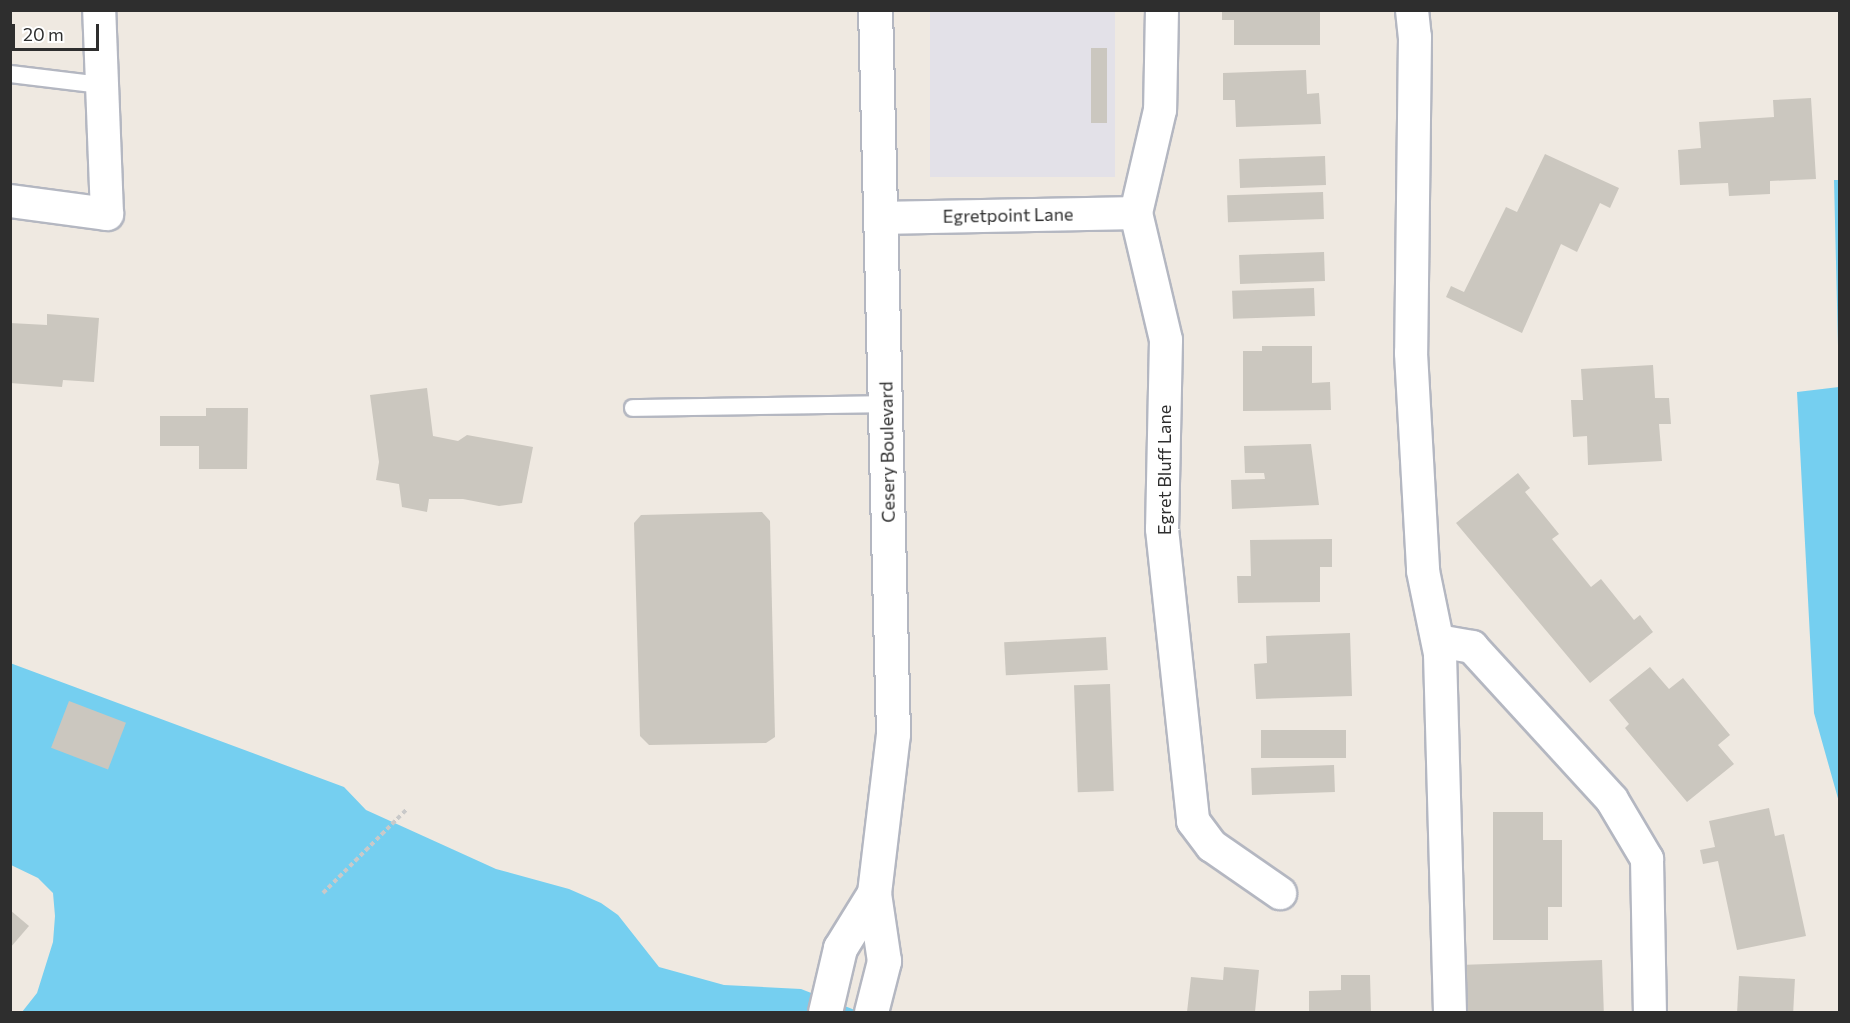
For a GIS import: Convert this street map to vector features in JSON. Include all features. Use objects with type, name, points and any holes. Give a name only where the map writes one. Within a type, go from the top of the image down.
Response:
[{"type":"main road","name":"Cesery Boulevard","points":[[875,10],[893,734],[874,893],[884,961],[875,999]]},
{"type":"main road","name":"Cesery Boulevard","points":[[825,1012],[840,948],[874,893]]},
{"type":"street","points":[[10,201],[107,214],[99,10]]},
{"type":"street","name":"Egret Bluff Lane","points":[[1162,10],[1160,110],[1136,213],[1166,340],[1162,529],[1193,821],[1212,846],[1280,893]]},
{"type":"street","points":[[1412,10],[1415,37],[1411,353],[1423,571],[1438,641],[1450,1012]]},
{"type":"street","name":"Egretpoint Lane","points":[[881,218],[1136,213]]},
{"type":"street","points":[[1438,641],[1472,647],[1612,800],[1647,859],[1650,1012]]},
{"type":"lane","points":[[10,74],[101,85]]},
{"type":"lane","points":[[633,408],[886,404]]},
{"type":"path","points":[[323,893],[407,809]]},
{"type":"shaded area","points":[[930,11],[1115,11],[1115,177],[930,177]]},
{"type":"water","points":[[1834,180],[1840,180],[1839,802],[1814,713],[1797,392],[1839,387]]},
{"type":"water","points":[[10,663],[344,787],[366,810],[496,869],[569,889],[601,903],[618,915],[659,967],[724,985],[801,989],[860,1012],[22,1012],[37,993],[53,942],[55,916],[53,893],[38,878],[11,865]]},
{"type":"building","points":[[1222,10],[1320,10],[1320,45],[1234,45],[1234,20],[1222,20]]},
{"type":"building","points":[[1091,48],[1107,48],[1107,123],[1091,123]]},
{"type":"building","points":[[1306,70],[1307,94],[1319,93],[1321,124],[1236,127],[1235,100],[1223,100],[1223,73]]},
{"type":"building","points":[[1811,98],[1816,179],[1770,181],[1770,194],[1729,196],[1728,183],[1680,185],[1678,150],[1701,148],[1699,122],[1774,117],[1773,100]]},
{"type":"building","points":[[1545,154],[1619,188],[1610,208],[1600,203],[1577,252],[1561,244],[1522,333],[1446,297],[1451,286],[1464,292],[1506,207],[1517,212]]},
{"type":"building","points":[[1325,156],[1326,185],[1240,188],[1239,159]]},
{"type":"building","points":[[1323,192],[1324,219],[1228,222],[1227,195]]},
{"type":"building","points":[[1324,252],[1325,281],[1240,284],[1239,255]]},
{"type":"building","points":[[1314,288],[1315,316],[1233,319],[1232,291]]},
{"type":"building","points":[[47,314],[99,318],[94,382],[63,380],[62,387],[10,383],[10,323],[47,325]]},
{"type":"building","points":[[1262,346],[1312,346],[1312,383],[1330,382],[1331,410],[1243,411],[1243,351],[1262,351]]},
{"type":"building","points":[[1653,365],[1655,398],[1669,398],[1671,424],[1659,424],[1662,461],[1588,465],[1587,436],[1573,437],[1571,400],[1583,400],[1581,369]]},
{"type":"building","points":[[427,388],[433,436],[458,441],[467,435],[533,447],[522,503],[499,506],[463,499],[429,499],[427,512],[402,507],[399,484],[376,480],[379,462],[370,395]]},
{"type":"building","points":[[206,408],[248,408],[247,469],[199,469],[199,446],[160,446],[160,416],[206,416]]},
{"type":"building","points":[[1311,444],[1319,505],[1232,509],[1231,480],[1265,479],[1264,473],[1245,473],[1244,446]]},
{"type":"building","points":[[1518,473],[1530,488],[1525,492],[1559,534],[1552,539],[1591,587],[1601,579],[1634,620],[1640,615],[1653,632],[1590,683],[1456,523]]},
{"type":"building","points":[[762,512],[770,521],[775,737],[766,743],[649,745],[640,736],[634,523],[641,515]]},
{"type":"building","points":[[1332,539],[1332,567],[1320,567],[1320,602],[1238,603],[1237,576],[1251,576],[1250,540]]},
{"type":"building","points":[[1350,633],[1352,696],[1256,699],[1254,664],[1267,663],[1266,636]]},
{"type":"building","points":[[1106,637],[1108,670],[1006,675],[1004,642]]},
{"type":"building","points":[[1650,667],[1669,689],[1683,678],[1730,735],[1718,745],[1734,764],[1687,802],[1625,728],[1629,724],[1609,700]]},
{"type":"building","points":[[1110,684],[1114,791],[1078,792],[1074,685]]},
{"type":"building","points":[[69,701],[126,723],[108,770],[51,748]]},
{"type":"building","points":[[1261,730],[1346,730],[1346,758],[1261,758]]},
{"type":"building","points":[[1334,765],[1335,792],[1252,795],[1251,768]]},
{"type":"building","points":[[1769,808],[1775,836],[1784,834],[1806,936],[1737,950],[1718,861],[1703,864],[1700,850],[1715,847],[1709,821]]},
{"type":"building","points":[[1493,812],[1543,812],[1543,840],[1562,840],[1562,907],[1548,907],[1548,940],[1493,940]]},
{"type":"building","points":[[10,910],[29,926],[10,948]]},
{"type":"building","points":[[1602,960],[1604,1012],[1468,1012],[1466,965]]},
{"type":"building","points":[[1224,967],[1259,970],[1255,1012],[1187,1012],[1191,977],[1223,980]]},
{"type":"building","points":[[1341,975],[1370,975],[1371,1012],[1309,1012],[1309,991],[1341,990]]},
{"type":"building","points":[[1739,976],[1795,979],[1793,1012],[1737,1012]]}]
